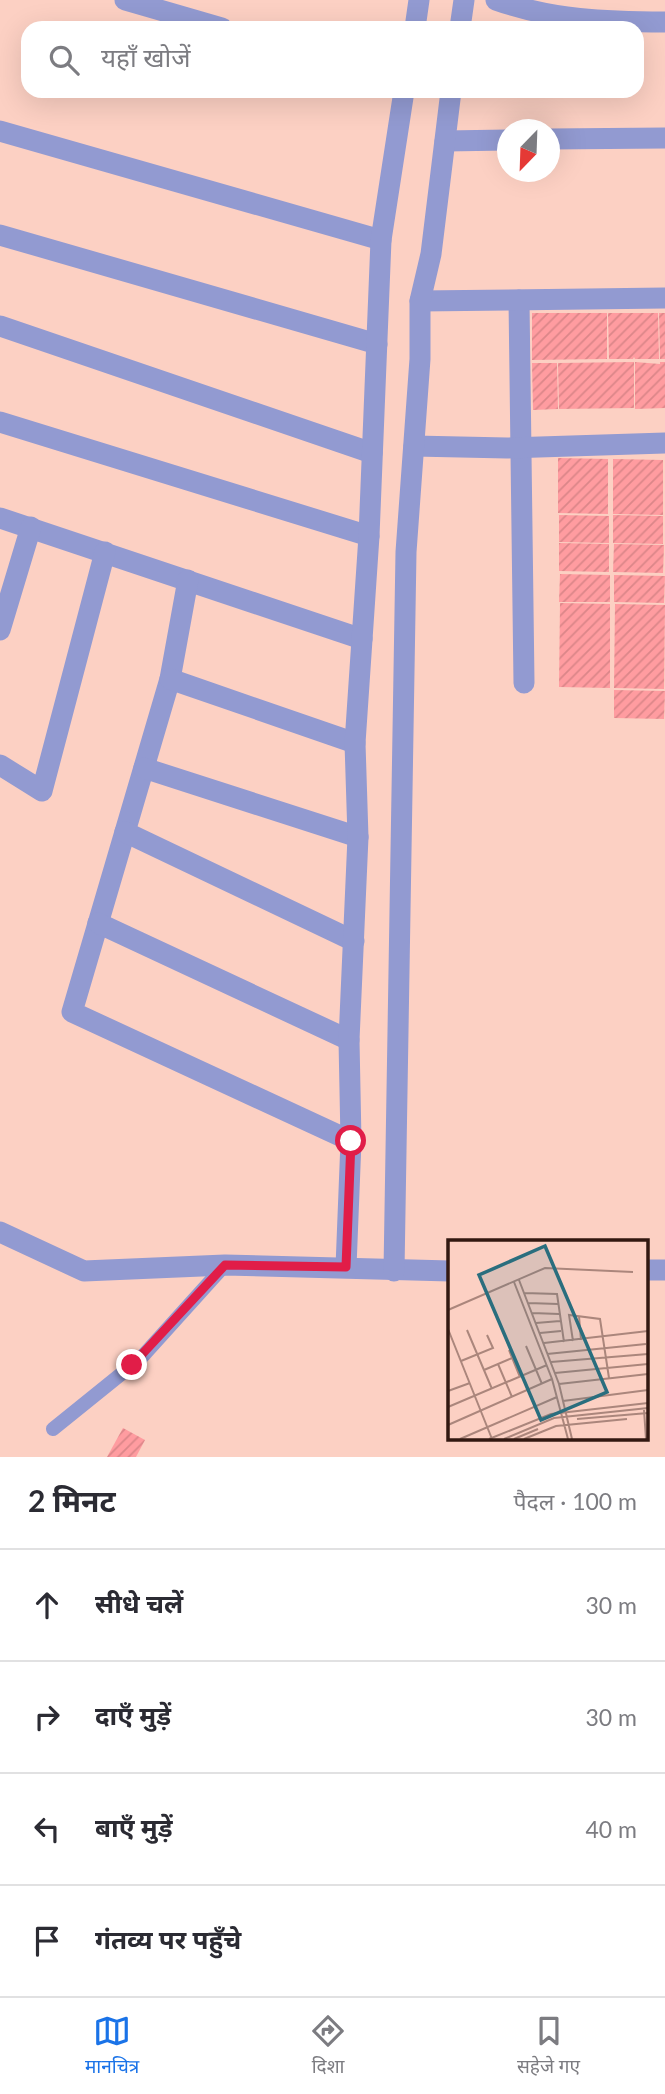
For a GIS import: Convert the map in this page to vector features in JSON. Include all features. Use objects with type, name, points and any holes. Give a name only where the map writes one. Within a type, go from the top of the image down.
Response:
[{"type":"street","points":[[125,0],[198,21]]},
{"type":"street","points":[[416,21],[419,0]]},
{"type":"street","points":[[461,21],[464,0]]},
{"type":"street","points":[[496,0],[554,16],[592,21]]},
{"type":"street","points":[[644,22],[665,22]]},
{"type":"street","points":[[346,1267],[351,1141],[349,1040],[358,837],[355,743],[369,536],[381,240],[403,98]]},
{"type":"street","points":[[394,1271],[406,552],[420,359],[420,301],[431,254],[450,98]]},
{"type":"street","points":[[0,131],[381,240]]},
{"type":"street","points":[[560,139],[665,138]]},
{"type":"street","points":[[445,141],[497,140]]},
{"type":"street","points":[[0,234],[377,344]]},
{"type":"street","points":[[420,301],[665,298]]},
{"type":"street","points":[[519,300],[524,683]]},
{"type":"street","points":[[0,326],[372,453]]},
{"type":"street","points":[[0,422],[369,536]]},
{"type":"street","points":[[414,446],[523,447],[665,443]]},
{"type":"street","points":[[0,518],[362,639]]},
{"type":"street","points":[[0,630],[31,527]]},
{"type":"street","points":[[0,765],[42,791],[105,552]]},
{"type":"street","points":[[188,580],[170,679],[72,1013],[351,1141]]},
{"type":"street","points":[[170,679],[355,743]]},
{"type":"street","points":[[144,768],[358,837]]},
{"type":"street","points":[[125,832],[354,941]]},
{"type":"street","points":[[98,923],[349,1040]]},
{"type":"street","points":[[0,1232],[84,1272],[225,1265],[448,1271]]},
{"type":"lane","points":[[53,1429],[141,1358],[225,1265]]},
{"type":"building","points":[[532,313],[607,313],[607,359],[532,360]]},
{"type":"building","points":[[608,313],[658,313],[659,359],[609,359]]},
{"type":"building","points":[[659,313],[665,313],[665,359],[660,359]]},
{"type":"building","points":[[634,362],[634,408],[559,409],[558,363]]},
{"type":"building","points":[[635,362],[665,362],[665,408],[635,409]]},
{"type":"building","points":[[532,363],[557,363],[558,409],[533,410]]},
{"type":"building","points":[[558,458],[608,459],[608,514],[558,513]]},
{"type":"building","points":[[613,459],[663,460],[663,515],[613,514]]},
{"type":"building","points":[[559,515],[609,516],[609,543],[559,542]]},
{"type":"building","points":[[613,515],[663,516],[663,544],[613,543]]},
{"type":"building","points":[[559,543],[609,544],[609,572],[559,571]]},
{"type":"building","points":[[614,544],[664,545],[663,573],[613,572]]},
{"type":"building","points":[[560,574],[610,575],[610,602],[559,602]]},
{"type":"building","points":[[614,575],[665,576],[664,603],[614,602]]},
{"type":"building","points":[[560,603],[610,604],[610,688],[559,687]]},
{"type":"building","points":[[615,604],[665,605],[664,689],[614,688]]},
{"type":"building","points":[[614,690],[665,691],[664,719],[614,718]]},
{"type":"building","points":[[123,1428],[145,1440],[136,1457],[107,1457]]},
{"type":"route","points":[[132,1365],[225,1265],[346,1267],[351,1141]]}]
